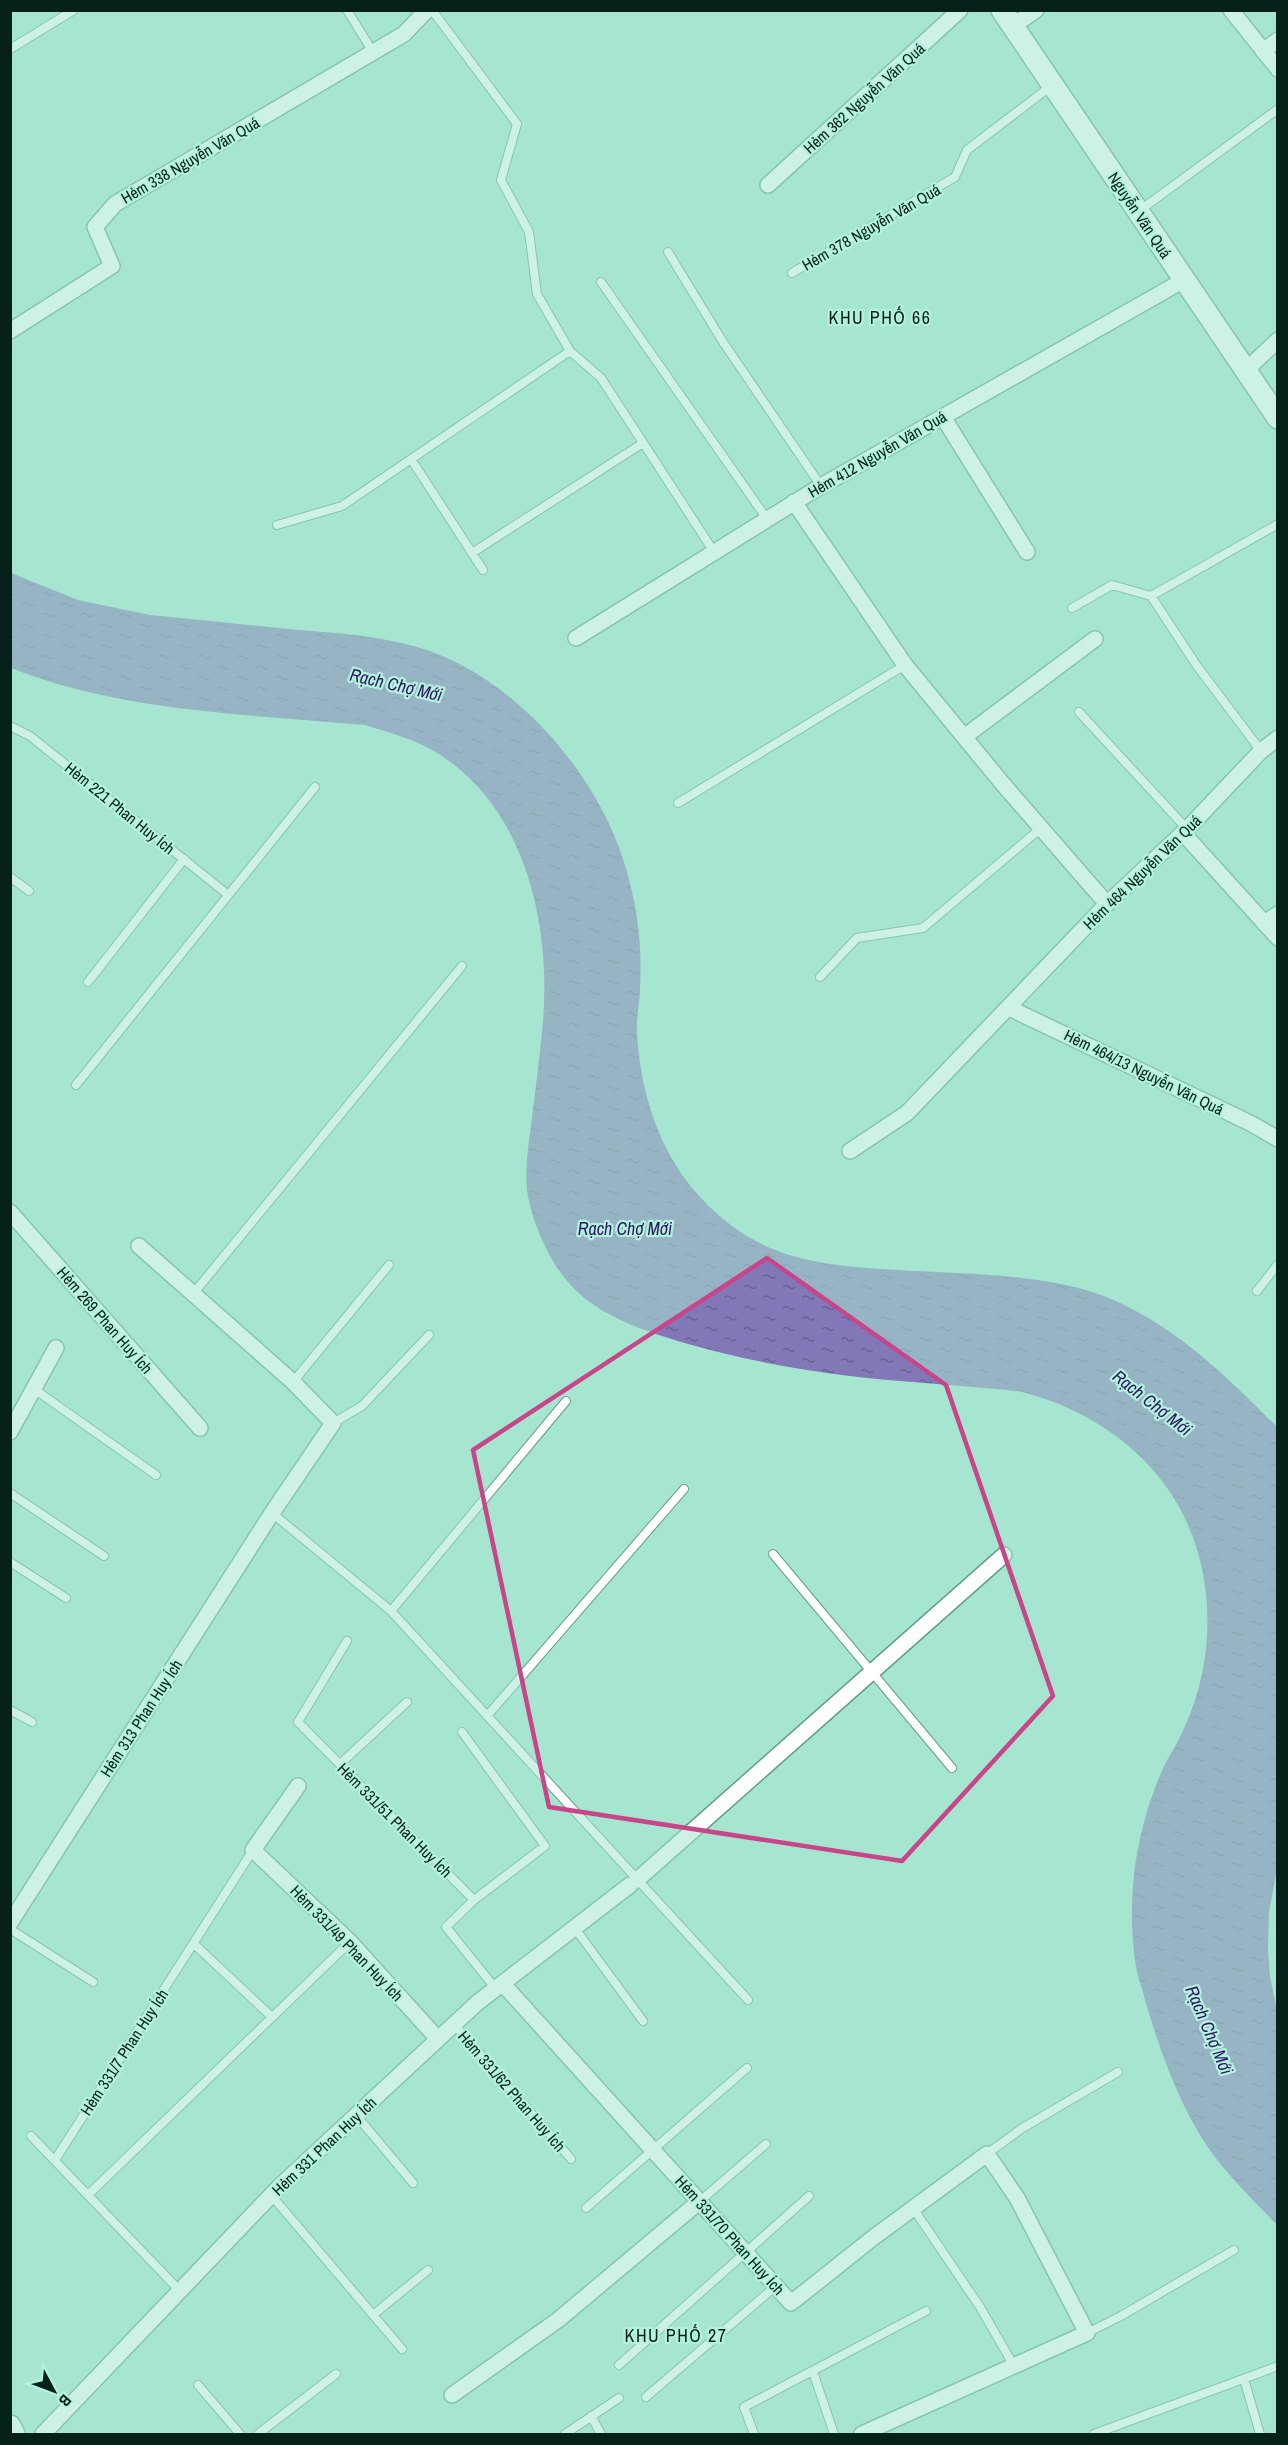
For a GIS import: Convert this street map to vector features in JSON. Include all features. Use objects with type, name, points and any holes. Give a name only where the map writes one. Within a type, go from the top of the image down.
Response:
[{"type":"main road","name":"Nguyễn Văn Quá","points":[[1007,18],[1278,418]]},
{"type":"main road","points":[[10,2427],[14,2434]]},
{"type":"street","name":"Hẻm 338 Nguyễn Văn Quá","points":[[10,331],[112,266],[95,226],[115,204],[404,34],[428,10]]},
{"type":"street","name":"Hẻm 362 Nguyễn Văn Quá","points":[[768,185],[960,10]]},
{"type":"street","points":[[1007,18],[1036,10]]},
{"type":"street","points":[[1231,10],[1278,69]]},
{"type":"street","points":[[1263,51],[1278,40]]},
{"type":"street","name":"Hẻm 412 Nguyễn Văn Quá","points":[[576,638],[821,486],[1184,280]]},
{"type":"street","points":[[1245,371],[1278,340]]},
{"type":"street","points":[[943,417],[1027,552]]},
{"type":"street","points":[[794,502],[905,665],[1107,904]]},
{"type":"street","points":[[964,737],[1095,639]]},
{"type":"street","name":"Hẻm 464 Nguyễn Văn Quá","points":[[850,1151],[907,1113],[1107,904],[1185,831],[1262,751],[1278,738]]},
{"type":"street","points":[[1185,831],[1278,938]]},
{"type":"street","points":[[1264,923],[1278,914]]},
{"type":"street","name":"Hẻm 464/13 Nguyễn Văn Quá","points":[[1009,1008],[1250,1123],[1278,1139]]},
{"type":"street","name":"Hẻm 269 Phan Huy Ích","points":[[10,1212],[200,1428]]},
{"type":"street","points":[[139,1246],[293,1382],[333,1423]]},
{"type":"street","points":[[10,1432],[56,1348]]},
{"type":"street","name":"Hẻm 313 Phan Huy Ích","points":[[10,1923],[272,1513],[333,1423]]},
{"type":"street","name":"Hẻm 331 Phan Huy Ích","points":[[43,2434],[272,2195],[438,2038],[574,1927],[634,1883],[1004,1555]]},
{"type":"street","points":[[253,1850],[298,1786]]},
{"type":"street","name":"Hẻm 331/49 Phan Huy Ích","points":[[253,1850],[350,1941],[438,2038]]},
{"type":"street","name":"Hẻm 331/70 Phan Huy Ích","points":[[500,1986],[653,2149],[791,2303],[987,2154]]},
{"type":"street","points":[[862,2434],[1087,2333],[1017,2198],[987,2154]]},
{"type":"street","points":[[452,2395],[558,2320],[700,2201]]},
{"type":"lane","points":[[10,49],[74,10]]},
{"type":"lane","points":[[347,10],[374,52]]},
{"type":"lane","points":[[432,10],[517,124],[501,180],[529,232],[537,294],[570,351],[601,378],[714,552]]},
{"type":"lane","name":"Hẻm 378 Nguyễn Văn Quá","points":[[792,273],[955,177],[967,150],[1052,85]]},
{"type":"lane","points":[[1138,212],[1278,108]]},
{"type":"lane","points":[[668,252],[723,342],[821,486]]},
{"type":"lane","points":[[601,282],[767,519]]},
{"type":"lane","points":[[277,525],[342,506],[570,351]]},
{"type":"lane","points":[[472,553],[643,443]]},
{"type":"lane","points":[[411,459],[483,570]]},
{"type":"lane","points":[[1151,596],[1278,524]]},
{"type":"lane","points":[[1072,608],[1112,585],[1151,596],[1197,666],[1262,751]]},
{"type":"lane","points":[[678,803],[905,665]]},
{"type":"lane","points":[[1079,712],[1185,831]]},
{"type":"lane","name":"Hẻm 221 Phan Huy Ích","points":[[10,726],[30,736],[227,894]]},
{"type":"lane","points":[[76,1084],[315,787]]},
{"type":"lane","points":[[820,977],[857,938],[923,928],[1041,828]]},
{"type":"lane","points":[[88,982],[184,859]]},
{"type":"lane","points":[[10,877],[29,891]]},
{"type":"lane","points":[[193,1294],[462,966]]},
{"type":"lane","points":[[1257,1291],[1278,1264]]},
{"type":"lane","points":[[293,1382],[389,1265]]},
{"type":"lane","points":[[333,1423],[362,1406],[429,1335]]},
{"type":"lane","points":[[34,1389],[156,1474]]},
{"type":"lane","points":[[391,1611],[566,1401]]},
{"type":"lane","points":[[487,1716],[684,1489]]},
{"type":"lane","points":[[10,1493],[104,1556]]},
{"type":"lane","points":[[272,1513],[391,1611],[634,1883],[748,2000]]},
{"type":"lane","points":[[773,1554],[952,1768]]},
{"type":"lane","points":[[10,1562],[66,1598]]},
{"type":"lane","name":"Hẻm 331/51 Phan Huy Ích","points":[[347,1641],[298,1722],[474,1900]]},
{"type":"lane","points":[[340,1764],[407,1702]]},
{"type":"lane","points":[[10,1710],[32,1722]]},
{"type":"lane","points":[[462,1732],[545,1846],[474,1900],[446,1927],[500,1986]]},
{"type":"lane","name":"Hẻm 331/7 Phan Huy Ích","points":[[55,2160],[253,1850]]},
{"type":"lane","points":[[574,1927],[644,2021]]},
{"type":"lane","points":[[10,1929],[93,1982]]},
{"type":"lane","points":[[88,2195],[350,1941]]},
{"type":"lane","points":[[194,1944],[272,2017]]},
{"type":"lane","name":"Hẻm 331/62 Phan Huy Ích","points":[[454,2024],[571,2159]]},
{"type":"lane","points":[[586,2208],[747,2068]]},
{"type":"lane","name":"Hẻm 331/70 Phan Huy Ích","points":[[987,2154],[1021,2129],[1118,2072]]},
{"type":"lane","points":[[356,2115],[413,2183]]},
{"type":"lane","points":[[31,2136],[181,2292]]},
{"type":"lane","points":[[700,2201],[766,2144]]},
{"type":"lane","points":[[272,2195],[402,2349]]},
{"type":"lane","points":[[619,2365],[809,2196]]},
{"type":"lane","points":[[913,2208],[980,2307],[1014,2366]]},
{"type":"lane","points":[[1087,2333],[1121,2316],[1234,2250]]},
{"type":"lane","points":[[373,2315],[428,2270]]},
{"type":"lane","points":[[646,2397],[776,2286]]},
{"type":"lane","points":[[753,2434],[744,2406],[926,2311]]},
{"type":"lane","points":[[1094,2434],[1278,2367]]},
{"type":"lane","points":[[813,2372],[834,2434]]},
{"type":"lane","points":[[258,2434],[336,2374]]},
{"type":"lane","points":[[1244,2379],[1260,2434]]},
{"type":"lane","points":[[198,2385],[240,2434]]},
{"type":"lane","points":[[566,2434],[619,2398]]},
{"type":"lane","points":[[591,2416],[601,2434]]},
{"type":"highlighted area","points":[[767,1258],[946,1385],[1053,1696],[902,1861],[549,1807],[473,1450]]},
{"type":"water","name":"Rạch Chợ Mới","points":[[11,573],[78,600],[150,615],[344,634],[403,643],[452,660],[485,679],[529,714],[573,763],[599,804],[619,847],[638,927],[641,975],[637,1034],[645,1089],[663,1141],[676,1165],[691,1187],[710,1207],[749,1237],[804,1259],[822,1263],[907,1271],[981,1274],[1030,1279],[1079,1288],[1108,1298],[1136,1311],[1187,1344],[1277,1427],[1278,1864],[1269,1912],[1268,1950],[1270,1977],[1278,2015],[1277,2225],[1223,2167],[1207,2146],[1187,2112],[1164,2057],[1136,1965],[1132,1907],[1138,1847],[1154,1790],[1183,1731],[1197,1695],[1204,1663],[1207,1630],[1206,1597],[1201,1565],[1191,1533],[1177,1503],[1158,1476],[1131,1448],[1099,1424],[1064,1406],[1026,1393],[844,1375],[762,1362],[681,1342],[648,1331],[614,1317],[586,1300],[561,1273],[551,1258],[537,1228],[528,1198],[527,1158],[543,1021],[542,945],[536,907],[526,870],[511,834],[491,802],[465,774],[434,751],[409,739],[365,725],[230,714],[140,702],[53,683],[11,668]]},
{"type":"district","name":"KHU PHỐ 66","points":[[880,318]]},
{"type":"district","name":"KHU PHỐ 27","points":[[676,2336]]}]
